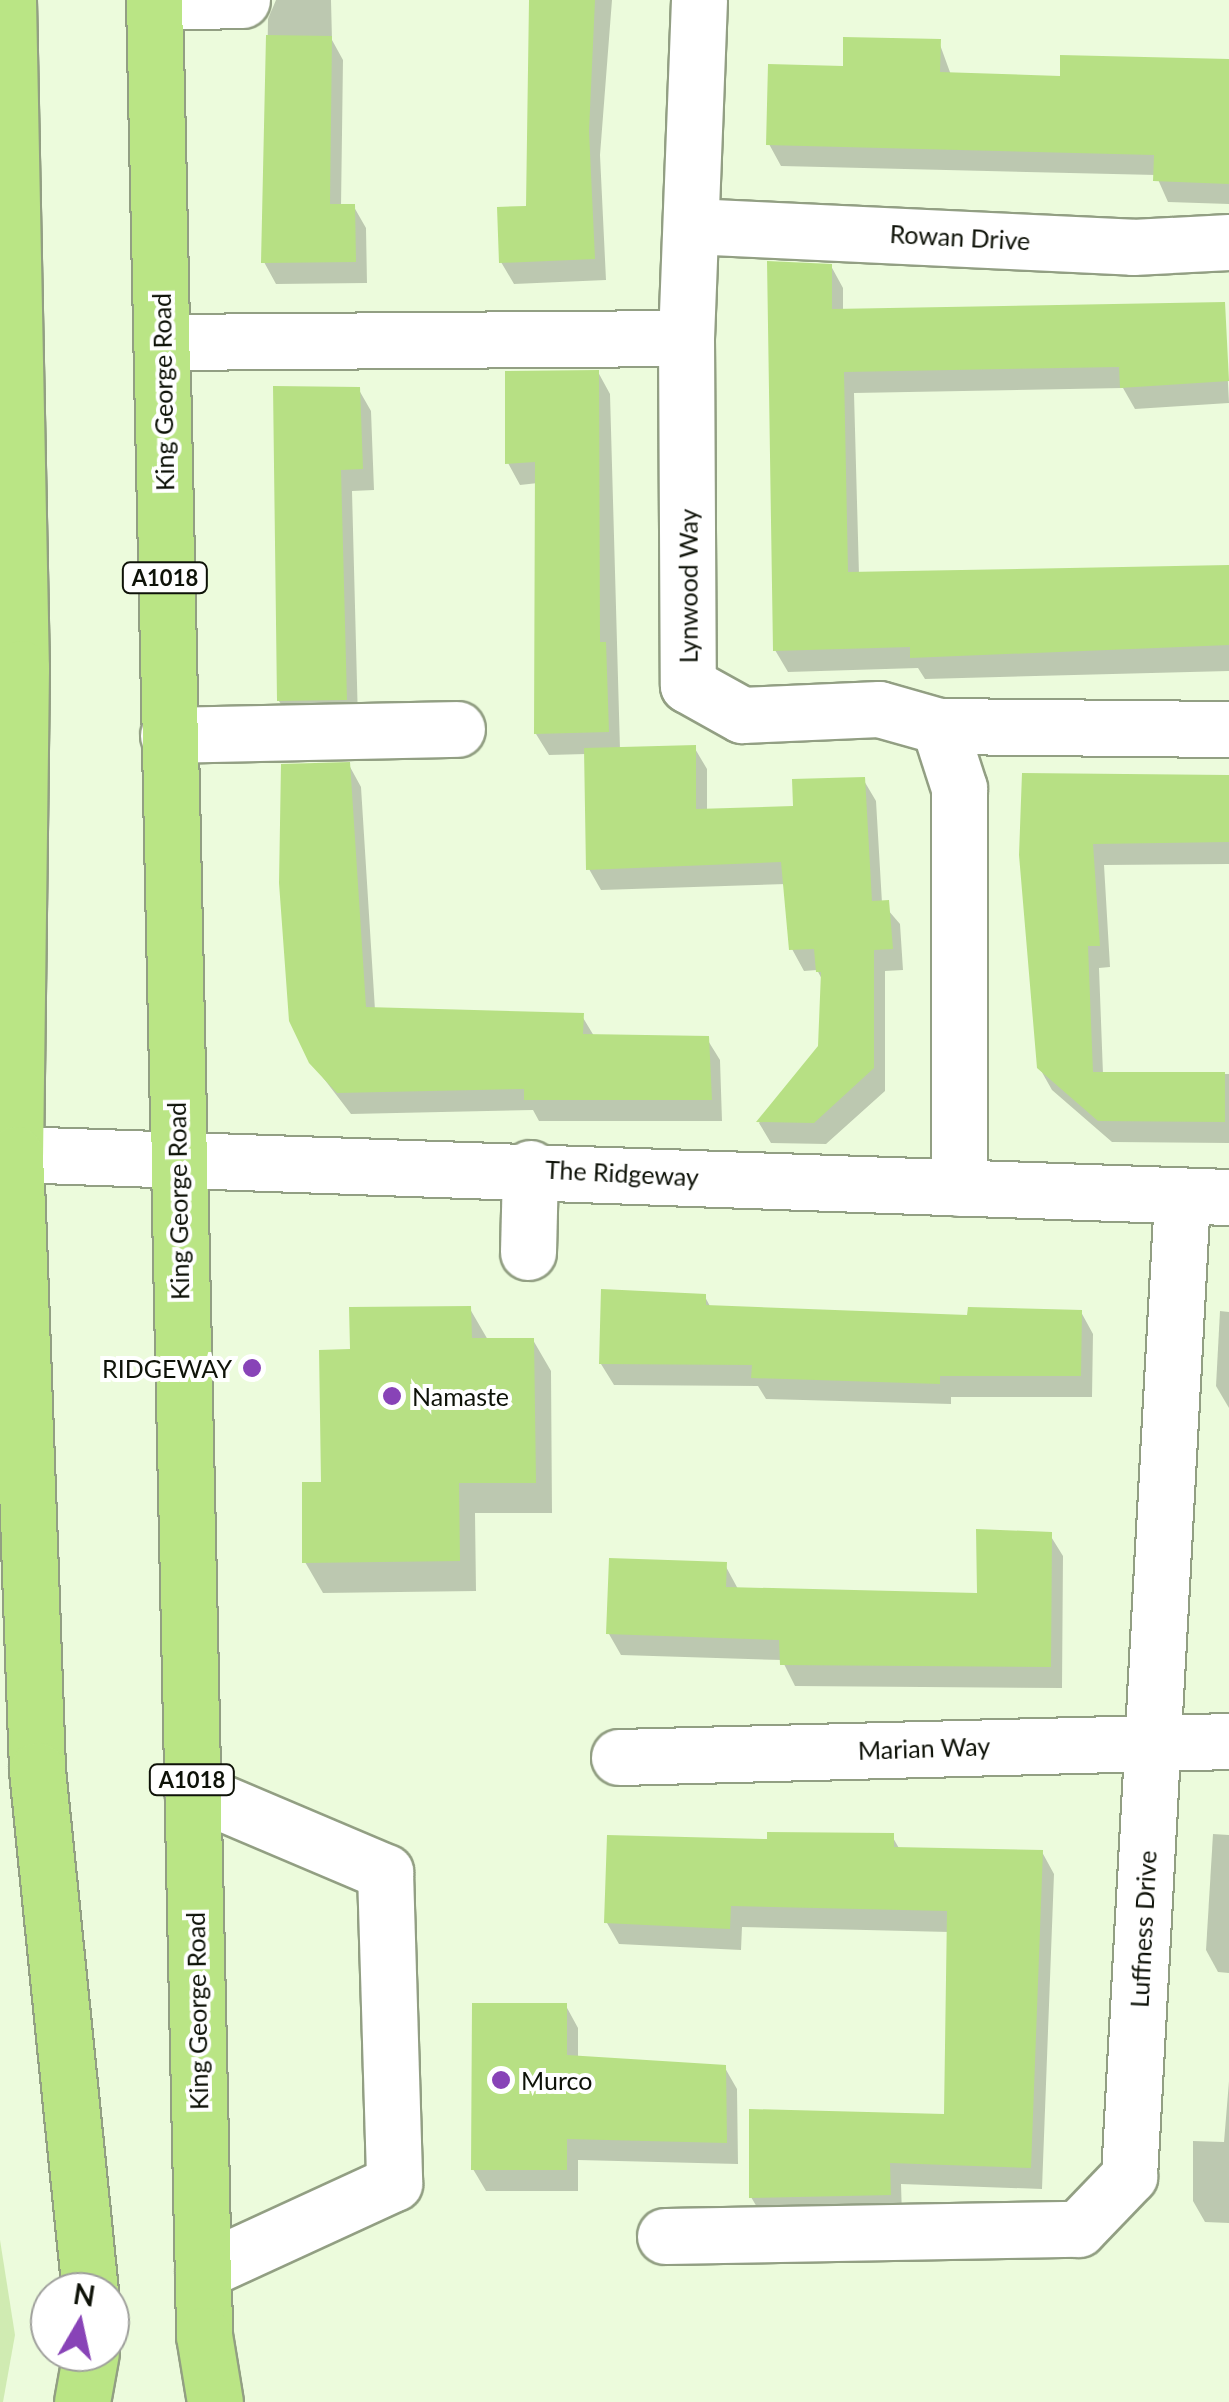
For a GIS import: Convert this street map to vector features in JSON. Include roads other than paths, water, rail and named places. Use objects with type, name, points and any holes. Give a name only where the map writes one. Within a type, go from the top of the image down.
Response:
[{"type":"highway","points":[[8,0],[21,668],[15,1154],[37,1770],[88,2272]]},
{"type":"highway","name":"King George Road","points":[[154,1],[203,2271],[215,2402]]},
{"type":"highway","points":[[82,2402],[87,2372]]},
{"type":"street","points":[[154,1],[242,0]]},
{"type":"street","name":"Lynwood Way","points":[[699,0],[686,338],[688,685],[742,715],[879,710],[939,726]]},
{"type":"street","name":"Rowan Drive","points":[[691,226],[1132,246],[1229,242]]},
{"type":"street","points":[[162,342],[686,338]]},
{"type":"street","points":[[959,1188],[959,788],[939,726],[1229,728]]},
{"type":"street","points":[[168,735],[458,728]]},
{"type":"street","name":"The Ridgeway","points":[[15,1154],[530,1168],[1205,1197]]},
{"type":"street","points":[[528,1252],[530,1168]]},
{"type":"street","name":"Luffness Drive","points":[[665,2236],[1078,2230],[1129,2176],[1154,1740],[1205,1197]]},
{"type":"street","name":"Marian Way","points":[[619,1757],[1229,1740]]},
{"type":"street","points":[[192,1790],[385,1872],[394,2183],[203,2271]]},
{"type":"place","name":"RIDGEWAY","points":[[252,1368]]},
{"type":"place","name":"Namaste","points":[[392,1396]]},
{"type":"place","name":"Murco","points":[[501,2080]]}]
